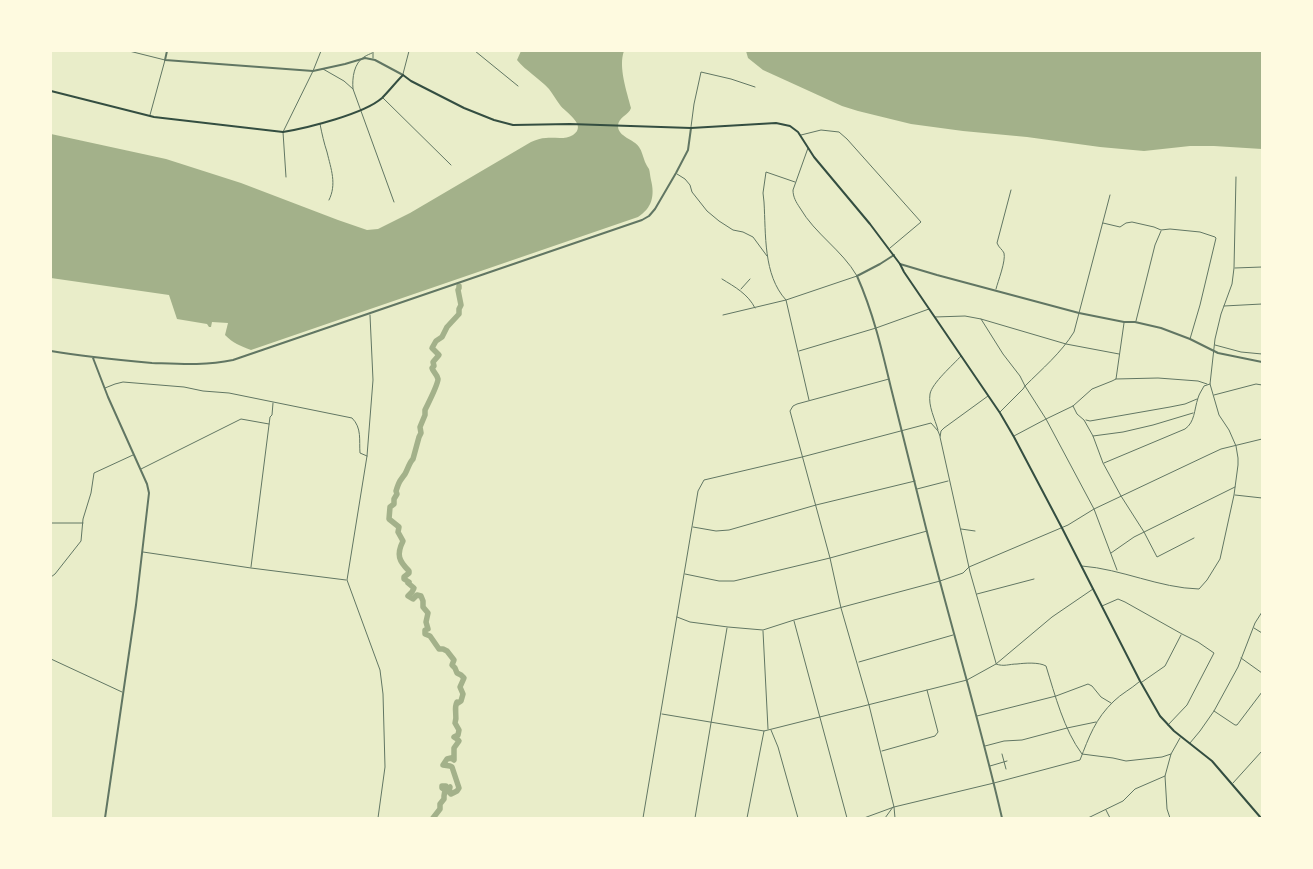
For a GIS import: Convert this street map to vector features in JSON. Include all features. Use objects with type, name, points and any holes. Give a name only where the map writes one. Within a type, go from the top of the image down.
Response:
[{"type":"main road","points":[[51,91],[150,116],[283,132],[300,130],[362,110],[382,97],[403,75],[464,108],[503,123],[691,128],[776,124],[794,128],[814,157],[894,255],[1000,413],[1014,436],[1158,713],[1180,737],[1212,761],[1260,818]]},
{"type":"street","points":[[129,51],[165,60],[313,71],[345,64],[372,52],[375,60]]},
{"type":"street","points":[[150,116],[167,51]]},
{"type":"street","points":[[286,177],[283,132],[321,51]]},
{"type":"street","points":[[362,58],[375,60],[403,75],[409,51]]},
{"type":"street","points":[[475,51],[518,86]]},
{"type":"street","points":[[362,58],[354,72],[353,89],[394,202]]},
{"type":"street","points":[[323,69],[344,81],[353,89]]},
{"type":"street","points":[[51,351],[93,358],[184,365],[221,363],[247,356],[642,220],[655,209],[688,150],[694,104],[701,72],[755,87]]},
{"type":"street","points":[[382,97],[452,165]]},
{"type":"street","points":[[320,124],[333,176],[333,187],[329,200]]},
{"type":"street","points":[[800,135],[821,130],[839,132],[921,222],[889,249]]},
{"type":"street","points":[[808,148],[793,190],[793,196],[807,220],[849,264],[864,292],[876,328],[1002,818]]},
{"type":"street","points":[[796,183],[766,172],[763,193],[770,274],[779,293],[786,300],[810,400]]},
{"type":"street","points":[[676,173],[685,179],[690,185],[692,192],[713,216],[733,230],[753,237],[768,256]]},
{"type":"street","points":[[1082,566],[1117,571],[1133,577],[1179,587],[1199,589],[1220,559],[1236,486],[1238,458],[1236,446],[1229,430],[1219,415],[1209,384],[1220,314],[1232,284],[1236,177]]},
{"type":"street","points":[[995,291],[1004,256],[1003,250],[998,247],[997,243],[1011,190]]},
{"type":"street","points":[[1000,413],[1054,358],[1074,332],[1110,195]]},
{"type":"street","points":[[1102,223],[1120,226],[1132,222],[1161,230],[1200,232],[1213,235],[1216,238],[1190,339]]},
{"type":"street","points":[[1135,322],[1155,245],[1161,230]]},
{"type":"street","points":[[723,316],[786,300],[857,276],[894,255]]},
{"type":"street","points":[[900,264],[1079,313],[1161,328],[1190,339],[1214,352],[1262,362]]},
{"type":"street","points":[[1234,268],[1262,267]]},
{"type":"street","points":[[740,290],[750,279]]},
{"type":"street","points":[[722,280],[740,290],[753,303],[755,308]]},
{"type":"street","points":[[1224,306],[1262,304]]},
{"type":"street","points":[[798,351],[876,328],[929,309]]},
{"type":"street","points":[[370,314],[373,380],[367,456],[347,580],[382,680],[385,766],[378,818]]},
{"type":"street","points":[[935,317],[965,316],[980,319],[1066,344],[1119,354]]},
{"type":"street","points":[[980,319],[1020,376],[1046,419],[1094,509],[1117,571]]},
{"type":"street","points":[[1116,379],[1124,322]]},
{"type":"street","points":[[1214,345],[1241,352],[1262,354]]},
{"type":"street","points":[[961,356],[930,393],[930,405],[940,436],[976,595],[996,664]]},
{"type":"street","points":[[93,358],[104,389],[147,484],[149,493],[143,552],[105,818]]},
{"type":"street","points":[[1014,436],[1073,406],[1092,389],[1116,379],[1158,378],[1198,380],[1209,384]]},
{"type":"street","points":[[889,380],[797,404],[791,408],[790,415],[858,662],[881,751],[895,818]]},
{"type":"street","points":[[104,389],[123,382],[184,387],[229,393],[352,418],[360,434],[360,453],[367,456]]},
{"type":"street","points":[[1103,463],[1190,426],[1198,399],[1204,386],[1209,384]]},
{"type":"street","points":[[1214,396],[1256,384],[1262,385]]},
{"type":"street","points":[[940,436],[944,428],[988,396]]},
{"type":"street","points":[[1084,420],[1090,421],[1170,408],[1198,399]]},
{"type":"street","points":[[251,568],[269,424],[274,402]]},
{"type":"street","points":[[1073,406],[1077,414],[1084,420],[1093,436],[1103,463],[1158,557],[1194,538]]},
{"type":"street","points":[[1093,436],[1131,430],[1194,413]]},
{"type":"street","points":[[140,469],[241,419],[269,424]]},
{"type":"street","points":[[643,818],[692,527],[700,486],[704,480],[802,457],[931,423],[938,431]]},
{"type":"street","points":[[677,617],[690,622],[763,630],[964,574],[969,567],[1062,528],[1094,509],[1221,449],[1262,439]]},
{"type":"street","points":[[51,577],[81,541],[84,512],[91,493],[94,473],[133,454]]},
{"type":"street","points":[[692,527],[716,531],[729,530],[816,505],[916,481]]},
{"type":"street","points":[[918,489],[950,481]]},
{"type":"street","points":[[1111,553],[1144,532],[1236,486]]},
{"type":"street","points":[[1234,495],[1262,498]]},
{"type":"street","points":[[51,523],[83,523]]},
{"type":"street","points":[[960,528],[975,531]]},
{"type":"street","points":[[685,574],[719,581],[734,581],[830,558],[927,531]]},
{"type":"street","points":[[143,552],[347,580]]},
{"type":"street","points":[[976,595],[1034,578]]},
{"type":"street","points":[[661,714],[764,731],[967,680],[996,664],[1036,629],[1069,604],[1093,589]]},
{"type":"street","points":[[1102,606],[1118,599],[1126,602],[1214,653],[1187,705],[1167,725]]},
{"type":"street","points":[[1189,744],[1214,711],[1238,667],[1257,617],[1262,612]]},
{"type":"street","points":[[794,620],[848,818]]},
{"type":"street","points":[[695,818],[728,627]]},
{"type":"street","points":[[1253,628],[1262,632]]},
{"type":"street","points":[[763,630],[770,730],[778,747],[798,818]]},
{"type":"street","points":[[864,818],[894,807],[1080,760],[1097,721],[1112,704],[1141,681],[1166,666],[1182,634]]},
{"type":"street","points":[[858,662],[955,635]]},
{"type":"street","points":[[1240,658],[1262,673]]},
{"type":"street","points":[[51,660],[122,692]]},
{"type":"street","points":[[996,664],[1000,666],[1018,664],[1044,665],[1075,745],[1082,754],[1126,761],[1162,757],[1171,754]]},
{"type":"street","points":[[977,717],[1056,696],[1090,684],[1101,697],[1112,704]]},
{"type":"street","points":[[881,751],[937,734],[927,690]]},
{"type":"street","points":[[1214,711],[1235,726],[1262,692]]},
{"type":"street","points":[[984,747],[1004,741],[1029,739],[1097,721]]},
{"type":"street","points":[[747,818],[764,731]]},
{"type":"street","points":[[1170,818],[1167,809],[1165,776],[1171,754],[1180,737]]},
{"type":"street","points":[[1232,783],[1262,751]]},
{"type":"street","points":[[1002,754],[1006,769]]},
{"type":"street","points":[[990,767],[1007,761]]},
{"type":"street","points":[[1088,818],[1123,801],[1135,790],[1165,776]]},
{"type":"street","points":[[885,818],[894,807]]},
{"type":"street","points":[[1106,810],[1110,818]]},
{"type":"shaded area","points":[[521,51],[624,51],[622,64],[625,87],[631,108],[620,120],[618,126],[621,133],[637,144],[640,149],[649,169],[653,191],[649,206],[638,217],[251,350],[237,344],[225,335],[228,323],[212,322],[211,327],[209,327],[207,324],[177,319],[169,295],[51,278],[51,134],[166,159],[241,183],[367,230],[378,229],[410,213],[531,142],[544,138],[567,137],[577,131],[577,123],[560,105],[549,89],[517,60]]},
{"type":"shaded area","points":[[746,51],[1262,51],[1262,149],[1190,146],[1144,151],[911,124],[842,106],[763,70],[748,58]]},
{"type":"waterway","points":[[433,818],[440,809],[440,804],[444,799],[445,790],[442,786],[446,786],[447,789],[450,787],[449,792],[451,794],[459,788],[452,767],[443,765],[447,759],[451,758],[454,760],[454,748],[459,741],[454,737],[458,735],[459,730],[455,723],[455,707],[457,702],[461,701],[463,694],[460,687],[464,678],[457,673],[452,665],[454,660],[447,651],[439,649],[430,636],[425,634],[425,630],[428,629],[426,622],[428,613],[423,607],[421,596],[417,595],[413,599],[408,596],[414,588],[404,579],[409,571],[403,564],[399,554],[403,541],[398,532],[399,527],[389,519],[390,507],[394,504],[396,491],[413,459],[421,433],[420,427],[425,410],[438,382],[432,368],[434,366],[433,362],[439,355],[432,348],[459,314],[461,305],[459,286]]}]
